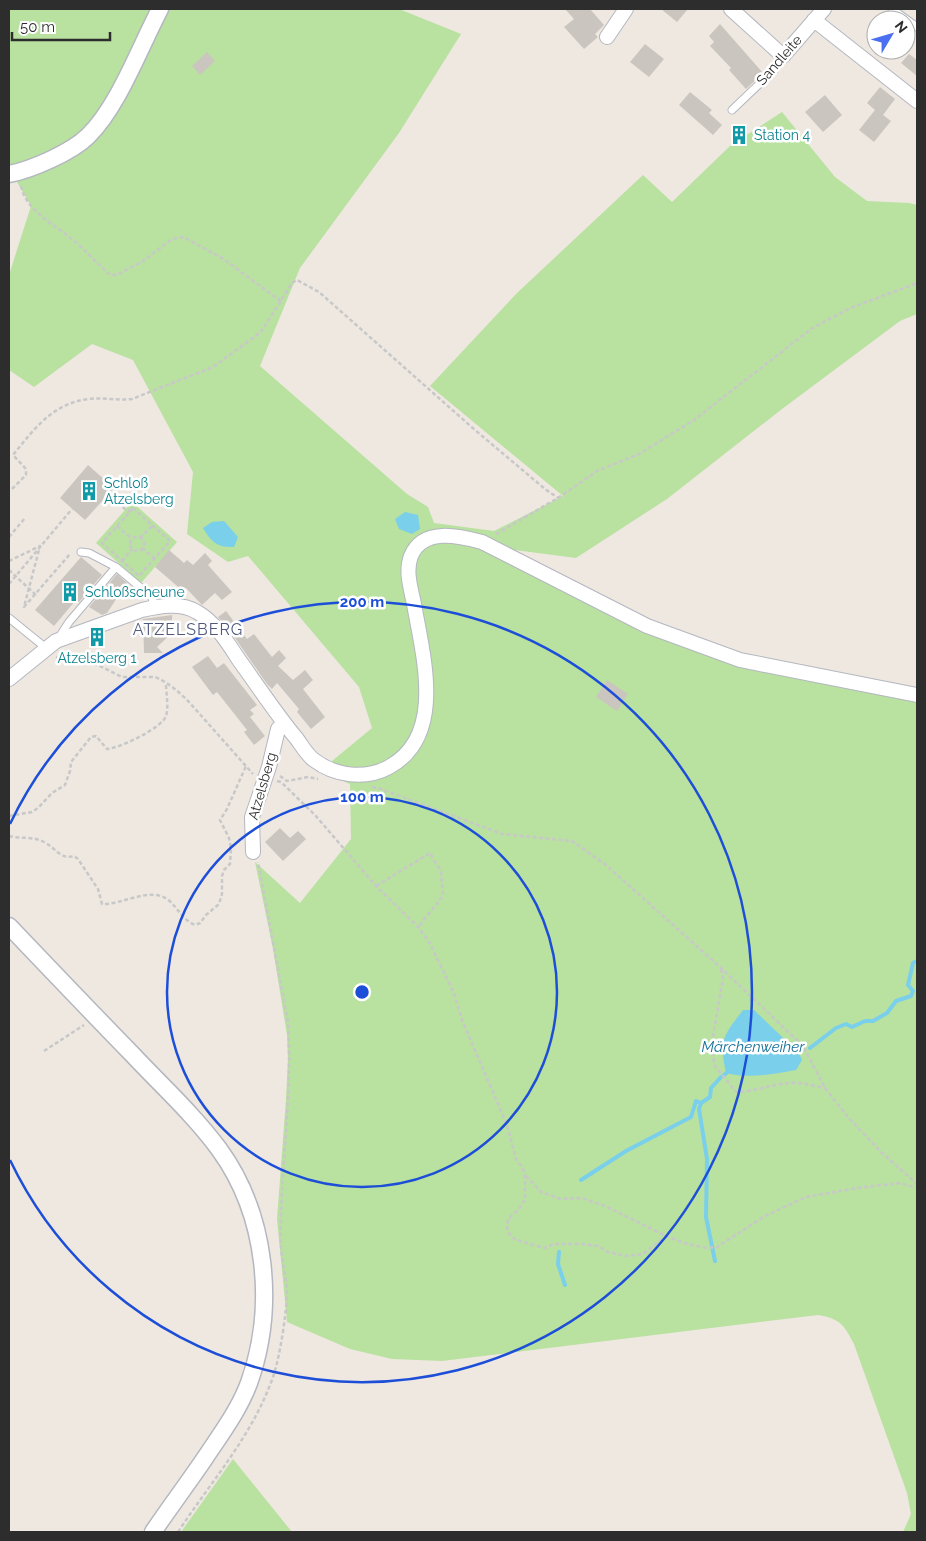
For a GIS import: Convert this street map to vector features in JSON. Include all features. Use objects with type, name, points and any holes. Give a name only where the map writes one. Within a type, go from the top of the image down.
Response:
[{"type":"street","points":[[12,173],[54,158],[88,136],[113,104],[160,9]]},
{"type":"street","points":[[607,37],[626,9]]},
{"type":"street","points":[[731,9],[783,56]]},
{"type":"street","name":"Sandleite","points":[[783,56],[824,9]]},
{"type":"street","points":[[814,20],[917,101]]},
{"type":"street","points":[[9,678],[51,645],[154,607],[184,606],[198,612],[213,625],[284,724],[313,759],[335,772],[351,774],[375,773],[400,760],[411,749],[420,736],[424,721],[426,686],[408,573],[411,556],[420,544],[432,537],[455,535],[482,542],[647,626],[740,660],[917,695]]},
{"type":"street","name":"Atzelsberg","points":[[253,852],[252,817],[267,773],[278,729],[284,724]]},
{"type":"street","points":[[9,926],[184,1108],[219,1148],[236,1176],[252,1212],[264,1268],[265,1307],[260,1344],[248,1384],[230,1422],[153,1532]]},
{"type":"lane","points":[[892,9],[917,27]]},
{"type":"lane","name":"Sandleite","points":[[732,110],[776,68],[783,56]]},
{"type":"lane","points":[[81,552],[90,554],[116,567],[152,597],[154,607]]},
{"type":"lane","points":[[9,618],[51,645],[116,567]]},
{"type":"path","points":[[12,173],[20,180],[23,195],[29,205],[73,240],[110,274],[117,275],[142,261],[172,239],[183,237],[222,258],[282,302]]},
{"type":"path","points":[[12,488],[26,475],[26,469],[13,455],[46,417],[67,405],[87,399],[104,398],[118,401],[132,399],[213,367],[261,332],[282,302],[292,283],[297,280],[318,292],[475,430],[558,498]]},
{"type":"path","points":[[482,542],[558,498],[597,471],[639,454],[694,420],[811,330],[848,309],[917,284]]},
{"type":"path","points":[[109,493],[126,510],[130,511]]},
{"type":"path","points":[[133,508],[170,541],[139,576],[102,543],[130,511],[133,508]]},
{"type":"path","points":[[9,584],[72,509]]},
{"type":"path","points":[[9,538],[25,518]]},
{"type":"path","points":[[132,539],[140,538],[152,525]]},
{"type":"path","points":[[117,526],[132,539]]},
{"type":"path","points":[[140,538],[143,542],[142,548]]},
{"type":"path","points":[[132,539],[130,543],[132,549]]},
{"type":"path","points":[[9,561],[40,546]]},
{"type":"path","points":[[40,546],[24,607],[70,554]]},
{"type":"path","points":[[142,548],[154,559]]},
{"type":"path","points":[[132,549],[138,550],[142,548]]},
{"type":"path","points":[[116,567],[132,549]]},
{"type":"path","points":[[9,570],[36,595]]},
{"type":"path","points":[[51,645],[57,658],[72,662],[90,661],[122,677],[155,677],[178,691],[205,718],[254,775],[267,773],[287,781],[308,777],[319,779]]},
{"type":"path","points":[[9,816],[32,812],[52,793],[65,785],[71,762],[91,737],[96,736],[99,738],[107,749],[114,749],[160,724],[166,714],[166,684]]},
{"type":"path","points":[[9,836],[41,840],[52,846],[62,856],[67,858],[74,856],[98,889],[102,904],[134,897],[159,895],[166,898],[186,921],[195,925],[200,923],[219,904],[222,894],[222,876],[224,870],[230,864],[231,848],[229,838],[220,820],[227,810],[246,766]]},
{"type":"path","points":[[267,773],[281,782],[315,814],[376,886],[418,927],[428,940],[453,991],[462,1020],[507,1125],[516,1159],[525,1175],[525,1199],[519,1209],[508,1219],[507,1228],[511,1237],[544,1248],[554,1244],[581,1244],[598,1246],[608,1252],[626,1256],[643,1254],[666,1236]]},
{"type":"path","points":[[369,787],[378,788],[502,834],[572,841],[606,865],[720,968],[802,1046],[824,1088],[846,1116],[881,1152],[917,1184]]},
{"type":"path","points":[[178,1532],[229,1462],[263,1403],[274,1372],[284,1322],[287,1294],[281,1246],[282,1187],[290,1074],[288,1023],[258,864],[253,852]]},
{"type":"path","points":[[376,886],[430,853],[441,872],[443,896],[418,927]]},
{"type":"path","points":[[720,968],[722,978],[712,1048],[715,1066],[736,1092],[750,1092],[790,1083],[803,1083],[824,1088]]},
{"type":"path","points":[[44,1051],[96,1017]]},
{"type":"path","points":[[525,1175],[541,1192],[560,1199],[582,1198],[605,1206],[666,1236],[684,1243],[706,1248],[717,1247],[765,1216],[806,1197],[857,1188],[900,1184],[917,1188]]},
{"type":"green space","points":[[9,9],[399,9],[461,34],[399,133],[300,268],[260,366],[407,494],[428,507],[434,523],[494,531],[563,496],[430,386],[517,293],[643,175],[672,202],[731,145],[782,112],[835,177],[867,201],[917,205],[917,314],[900,321],[782,409],[667,499],[576,558],[515,550],[647,626],[740,660],[917,692],[917,1532],[903,1532],[911,1514],[907,1493],[854,1344],[841,1324],[832,1319],[818,1315],[442,1361],[392,1359],[350,1349],[287,1322],[277,1219],[286,1099],[287,1035],[273,949],[255,862],[300,903],[351,839],[350,784],[320,771],[372,728],[359,687],[248,556],[228,562],[187,534],[193,472],[133,360],[92,344],[34,387],[9,370],[9,275],[31,206],[17,182],[9,183]]},
{"type":"green space","points":[[132,502],[177,542],[141,583],[96,543]]},
{"type":"green space","points":[[233,1459],[292,1532],[181,1532]]},
{"type":"water","points":[[405,512],[418,515],[420,529],[412,534],[399,529],[395,519]]},
{"type":"water","points":[[224,521],[238,537],[234,547],[219,545],[209,537],[203,528],[212,522]]},
{"type":"water","name":"Märchenweiher","points":[[743,1010],[754,1010],[799,1053],[802,1060],[796,1070],[753,1076],[726,1073],[723,1053],[724,1039]]},
{"type":"building","points":[[565,9],[590,9],[604,25],[595,34],[598,37],[584,49],[564,27],[574,19]]},
{"type":"building","points":[[661,9],[688,9],[677,22]]},
{"type":"building","points":[[720,24],[763,73],[746,89],[729,70],[731,68],[710,46],[714,42],[709,36]]},
{"type":"building","points":[[645,44],[664,59],[649,77],[630,62]]},
{"type":"building","points":[[207,52],[215,61],[200,75],[192,66]]},
{"type":"building","points":[[904,60],[917,60],[917,76],[901,63]]},
{"type":"building","points":[[880,87],[895,99],[883,115],[891,121],[874,142],[859,130],[875,110],[867,103]]},
{"type":"building","points":[[690,92],[712,110],[709,113],[722,125],[713,135],[679,105]]},
{"type":"building","points":[[825,95],[842,115],[823,132],[805,112]]},
{"type":"building","name":"Schloß Atzelsberg","points":[[88,465],[114,488],[85,520],[60,498]]},
{"type":"building","points":[[169,550],[184,563],[187,560],[193,565],[205,553],[212,561],[208,565],[232,592],[222,600],[215,593],[202,605],[186,588],[183,591],[155,567]]},
{"type":"building","name":"Schloßscheune","points":[[81,557],[102,575],[79,602],[76,600],[54,626],[35,610]]},
{"type":"building","points":[[117,574],[127,583],[107,613],[102,615],[89,607]]},
{"type":"building","points":[[226,611],[247,639],[254,634],[272,657],[279,650],[286,658],[278,666],[293,680],[305,670],[313,680],[303,689],[325,717],[311,729],[297,712],[299,709],[277,683],[272,689],[267,684],[218,617]]},
{"type":"building","points":[[172,615],[172,633],[157,647],[163,653],[144,653],[143,619]]},
{"type":"building","points":[[208,656],[217,668],[224,663],[257,705],[250,710],[254,714],[250,717],[265,736],[254,745],[244,732],[247,730],[217,692],[213,695],[192,667]]},
{"type":"building","points":[[607,680],[628,694],[617,711],[596,697]]},
{"type":"building","points":[[280,828],[290,838],[298,831],[306,839],[283,861],[265,842]]},
{"type":"waterway","points":[[810,1048],[836,1028],[846,1024],[852,1027],[865,1021],[873,1021],[887,1013],[896,1001],[911,996],[913,991],[908,985],[913,963],[917,961]]},
{"type":"waterway","points":[[724,1075],[730,1070]]},
{"type":"waterway","points":[[715,1261],[706,1217],[707,1159],[699,1109],[701,1103],[710,1097],[711,1088],[721,1077]]},
{"type":"waterway","points":[[581,1180],[626,1151],[691,1117],[696,1101],[701,1103]]},
{"type":"waterway","points":[[559,1252],[558,1264],[565,1285]]},
{"type":"place","name":"Station 4","points":[[739,135]]},
{"type":"place","name":"Schloß Atzelsberg","points":[[89,491]]},
{"type":"place","name":"Schloßscheune","points":[[70,592]]},
{"type":"place","name":"Atzelsberg 1","points":[[97,637]]},
{"type":"district","name":"ATZELSBERG","points":[[188,629]]}]
